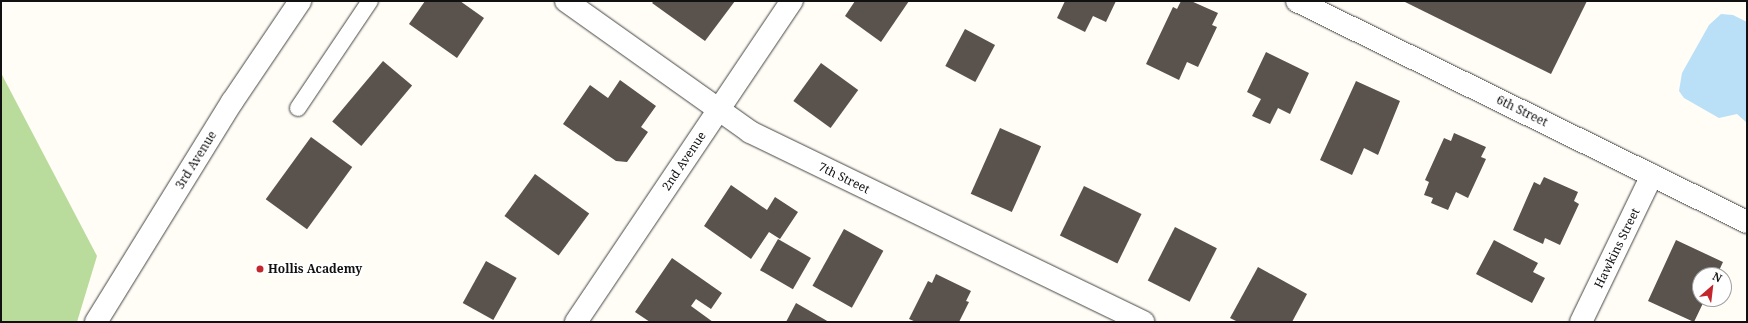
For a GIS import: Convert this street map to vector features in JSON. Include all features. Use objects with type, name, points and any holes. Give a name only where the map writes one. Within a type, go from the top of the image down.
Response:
[{"type":"street","name":"3rd Avenue","points":[[96,322],[232,102],[300,1]]},
{"type":"street","name":"7th Street","points":[[566,1],[750,132],[1143,322]]},
{"type":"street","name":"2nd Avenue","points":[[576,322],[792,1]]},
{"type":"street","name":"6th Street","points":[[1296,1],[1747,222]]},
{"type":"street","name":"Hawkins Street","points":[[1581,322],[1652,175]]},
{"type":"lane","points":[[298,108],[370,1]]},
{"type":"green space","points":[[1,73],[97,256],[77,322],[1,322]]},
{"type":"water","points":[[1721,14],[1733,15],[1747,22],[1747,123],[1737,114],[1719,118],[1684,98],[1679,91],[1682,73],[1709,25]]},
{"type":"building","points":[[425,1],[460,1],[484,18],[457,58],[409,24]]},
{"type":"building","points":[[654,1],[735,1],[705,41],[652,3]]},
{"type":"building","points":[[855,1],[909,1],[881,42],[845,16]]},
{"type":"building","points":[[1065,1],[1116,1],[1106,22],[1093,16],[1085,32],[1057,18]]},
{"type":"building","points":[[1181,1],[1191,1],[1218,13],[1212,25],[1217,27],[1198,67],[1187,62],[1179,80],[1146,64],[1173,7],[1177,9]]},
{"type":"building","points":[[1403,1],[1587,1],[1551,74]]},
{"type":"building","points":[[965,29],[995,45],[975,82],[945,66]]},
{"type":"building","points":[[1266,52],[1309,73],[1290,114],[1278,108],[1270,124],[1252,116],[1261,99],[1247,92]]},
{"type":"building","points":[[383,61],[412,85],[361,146],[332,122]]},
{"type":"building","points":[[821,63],[858,90],[831,128],[793,101]]},
{"type":"building","points":[[620,80],[656,106],[641,127],[648,132],[627,162],[616,161],[563,124],[590,85],[608,98]]},
{"type":"building","points":[[1356,81],[1400,101],[1378,155],[1364,148],[1352,175],[1320,160]]},
{"type":"building","points":[[1000,128],[1041,146],[1012,212],[971,194]]},
{"type":"building","points":[[1454,133],[1486,147],[1481,157],[1486,159],[1468,198],[1456,192],[1448,210],[1431,203],[1433,198],[1424,195],[1429,182],[1425,180],[1444,138],[1451,141]]},
{"type":"building","points":[[311,137],[352,167],[307,229],[266,199]]},
{"type":"building","points":[[535,174],[589,213],[559,255],[504,216]]},
{"type":"building","points":[[1544,177],[1578,192],[1574,201],[1579,204],[1560,245],[1545,238],[1543,244],[1513,230],[1534,182],[1540,185]]},
{"type":"building","points":[[731,185],[767,210],[775,197],[798,212],[780,239],[769,232],[751,259],[704,226]]},
{"type":"building","points":[[1084,186],[1142,214],[1117,263],[1060,235]]},
{"type":"building","points":[[1175,227],[1217,248],[1190,302],[1148,280]]},
{"type":"building","points":[[844,229],[883,251],[852,308],[812,286]]},
{"type":"building","points":[[778,239],[811,258],[793,289],[760,270]]},
{"type":"building","points":[[1494,240],[1538,263],[1533,272],[1545,278],[1532,303],[1476,274]]},
{"type":"building","points":[[1676,240],[1723,262],[1721,267],[1692,267],[1692,307],[1701,307],[1694,322],[1648,301]]},
{"type":"building","points":[[672,258],[722,293],[711,309],[696,299],[691,306],[713,322],[650,322],[635,312]]},
{"type":"building","points":[[486,261],[517,278],[493,320],[463,303]]},
{"type":"building","points":[[1258,267],[1307,294],[1292,322],[1238,322],[1230,318]]},
{"type":"building","points":[[936,274],[971,291],[966,301],[969,302],[959,322],[916,322],[909,319],[928,281],[932,283]]},
{"type":"building","points":[[796,303],[829,322],[786,322]]},
{"type":"place","name":"Hollis Academy","points":[[260,269]]}]
